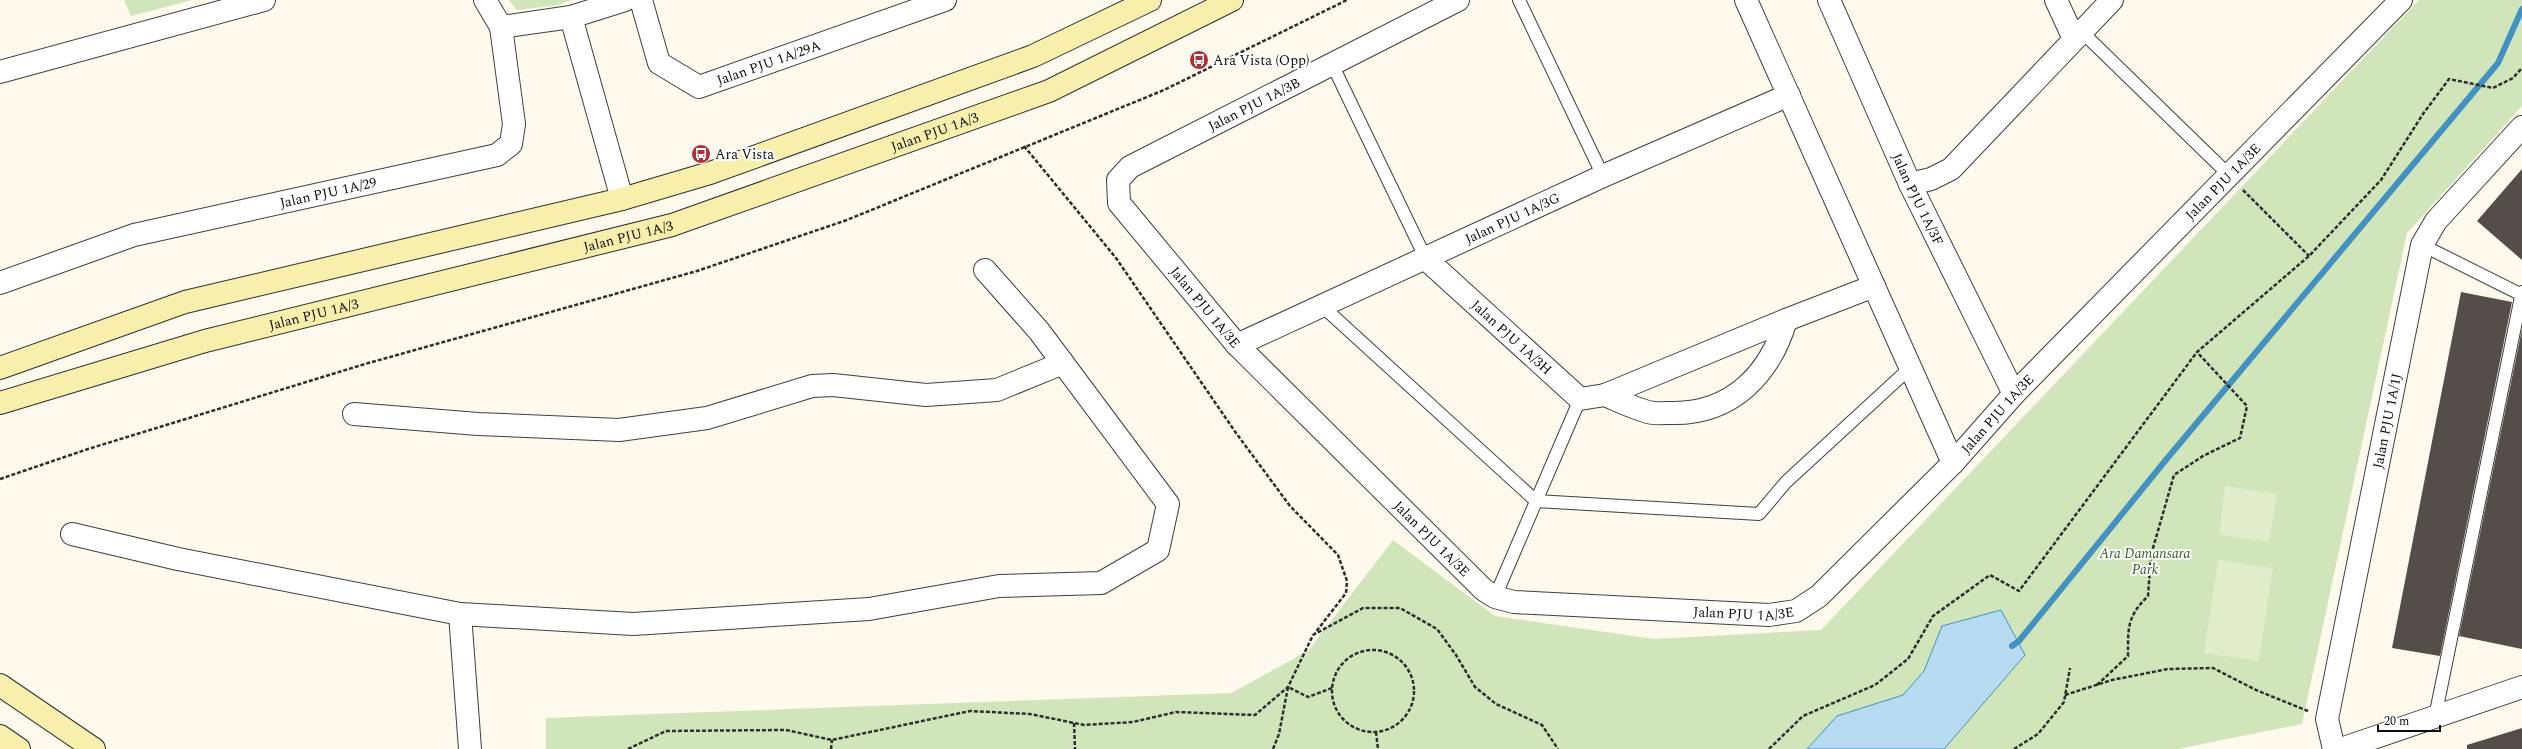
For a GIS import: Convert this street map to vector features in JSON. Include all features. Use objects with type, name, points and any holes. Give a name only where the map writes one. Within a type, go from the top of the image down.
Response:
[{"type":"street","points":[[0,72],[264,0]]},
{"type":"street","name":"Jalan PJU 1A/29","points":[[0,283],[134,235],[497,155],[511,144],[514,124],[501,27],[485,0]]},
{"type":"street","points":[[501,27],[571,17],[625,0]]},
{"type":"street","name":"Jalan PJU 1A/29A","points":[[641,0],[659,63],[699,88],[945,0]]},
{"type":"street","points":[[0,368],[185,302],[622,199],[710,173],[1033,56],[1150,0]]},
{"type":"street","name":"Jalan PJU 1A/3","points":[[0,403],[206,341],[672,225],[1049,91],[1232,0]]},
{"type":"street","name":"Jalan PJU 1A/3B","points":[[1118,180],[1130,167],[1458,0]]},
{"type":"street","points":[[1746,0],[1953,463]]},
{"type":"street","name":"Jalan PJU 1A/3F","points":[[1829,0],[1910,184],[2014,394]]},
{"type":"street","points":[[2056,0],[2077,35]]},
{"type":"street","points":[[1910,184],[1951,169],[2112,0]]},
{"type":"street","name":"Jalan PJU 1A/3E","points":[[1118,180],[1119,203],[1237,345],[1484,590],[1495,597],[1514,602],[1770,615],[1796,611],[1819,596],[1953,463],[2014,394],[2400,0]]},
{"type":"street","points":[[571,17],[622,199]]},
{"type":"street","name":"Jalan PJU 1A/3G","points":[[1237,345],[1321,305],[1426,259],[1602,176],[1788,95]]},
{"type":"street","name":"Jalan PJU 1A/1J","points":[[2334,749],[2327,719],[2422,245],[2436,221],[2522,127]]},
{"type":"street","name":"Jalan PJU 1A/3H","points":[[1426,259],[1580,399]]},
{"type":"street","points":[[72,534],[178,559],[460,614],[634,624],[869,609],[999,586],[1100,583],[1158,550],[1168,504],[1039,331],[985,270]]},
{"type":"street","points":[[1580,399],[1605,395],[1786,320],[1874,286]]},
{"type":"street","points":[[1605,395],[1649,412],[1692,414],[1720,406],[1747,386],[1767,364],[1778,344],[1786,320]]},
{"type":"street","points":[[354,414],[478,424],[619,430],[708,418],[812,386],[833,385],[926,395],[997,390],[1062,363]]},
{"type":"street","points":[[460,614],[470,749]]},
{"type":"street","points":[[0,685],[94,749]]},
{"type":"street","points":[[2341,749],[2522,687]]},
{"type":"street","points":[[0,736],[18,749]]},
{"type":"lane","points":[[1519,0],[1602,176]]},
{"type":"lane","points":[[2077,35],[2229,175]]},
{"type":"lane","points":[[1332,64],[1426,259]]},
{"type":"lane","points":[[2422,245],[2521,294],[2435,717]]},
{"type":"lane","points":[[1321,305],[1536,500],[1759,514],[1786,482],[1910,368]]},
{"type":"lane","points":[[1495,597],[1580,399]]},
{"type":"path","points":[[0,478],[88,449],[365,364],[697,272],[848,220],[1024,146],[1164,90],[1347,0]]},
{"type":"path","points":[[1769,749],[1803,716],[1875,684],[1908,659],[1933,616],[1990,575],[2019,591],[2197,352],[2309,256],[2381,180],[2422,114],[2449,79],[2493,88],[2513,78],[2522,68]]},
{"type":"path","points":[[1024,146],[1116,258],[1236,433],[1290,506],[1338,555],[1347,581],[1346,593],[1313,635],[1288,687],[1279,734],[1273,749]]},
{"type":"path","points":[[2229,175],[2309,256]]},
{"type":"path","points":[[2097,685],[2128,656],[2128,631],[2134,610],[2148,596],[2151,554],[2174,475],[2203,456],[2240,438],[2247,406],[2197,352]]},
{"type":"path","points":[[1313,635],[1363,608],[1400,608],[1437,629],[1456,655],[1475,687],[1496,704],[1542,725],[1558,749]]},
{"type":"path","points":[[1377,650],[1390,653],[1402,661],[1410,672],[1414,686],[1413,700],[1408,713],[1398,724],[1385,730],[1376,731],[1357,729],[1346,722],[1338,712],[1333,700],[1332,688],[1335,675],[1342,664],[1352,656],[1364,651],[1377,650]]},
{"type":"path","points":[[2014,749],[2038,734],[2064,702],[2070,668]]},
{"type":"path","points":[[2065,695],[2097,685],[2168,669],[2213,668],[2256,690],[2327,719]]},
{"type":"path","points":[[1288,687],[1308,697],[1332,688]]},
{"type":"path","points":[[628,749],[666,731],[786,730],[832,740],[970,711],[1030,714],[1084,725],[1133,722],[1176,712],[1255,715],[1288,687]]},
{"type":"path","points":[[1074,723],[1075,749]]},
{"type":"path","points":[[1376,731],[1378,749]]},
{"type":"path","points":[[831,749],[832,740]]},
{"type":"green space","points":[[124,0],[192,0],[131,16]]},
{"type":"green space","points":[[509,0],[572,0],[558,5],[517,10]]},
{"type":"green space","name":"Ara Damansara Park","points":[[2419,0],[2522,0],[2522,106],[2407,233],[2302,724],[2178,749],[546,749],[546,718],[1231,693],[1308,651],[1393,540],[1495,616],[1654,639],[1821,630]]},
{"type":"green space","points":[[2225,486],[2277,494],[2269,542],[2219,535]]},
{"type":"green space","points":[[2218,560],[2273,568],[2259,661],[2204,653]]},
{"type":"water","points":[[2001,610],[2025,655],[1944,749],[1807,749],[1837,716],[1903,695],[1924,671],[1942,626]]},
{"type":"building","points":[[2522,169],[2522,260],[2477,221]]},
{"type":"building","points":[[2461,292],[2512,302],[2440,656],[2392,648]]},
{"type":"building","points":[[2522,329],[2522,649],[2459,636]]},
{"type":"building","points":[[2522,728],[2522,749],[2467,749],[2467,745]]},
{"type":"waterway","points":[[2012,646],[2019,641],[2165,461],[2498,63],[2522,9]]},
{"type":"place","name":"Ara Vista (Opp)","points":[[1199,60]]},
{"type":"place","name":"Ara Vista","points":[[701,154]]}]
